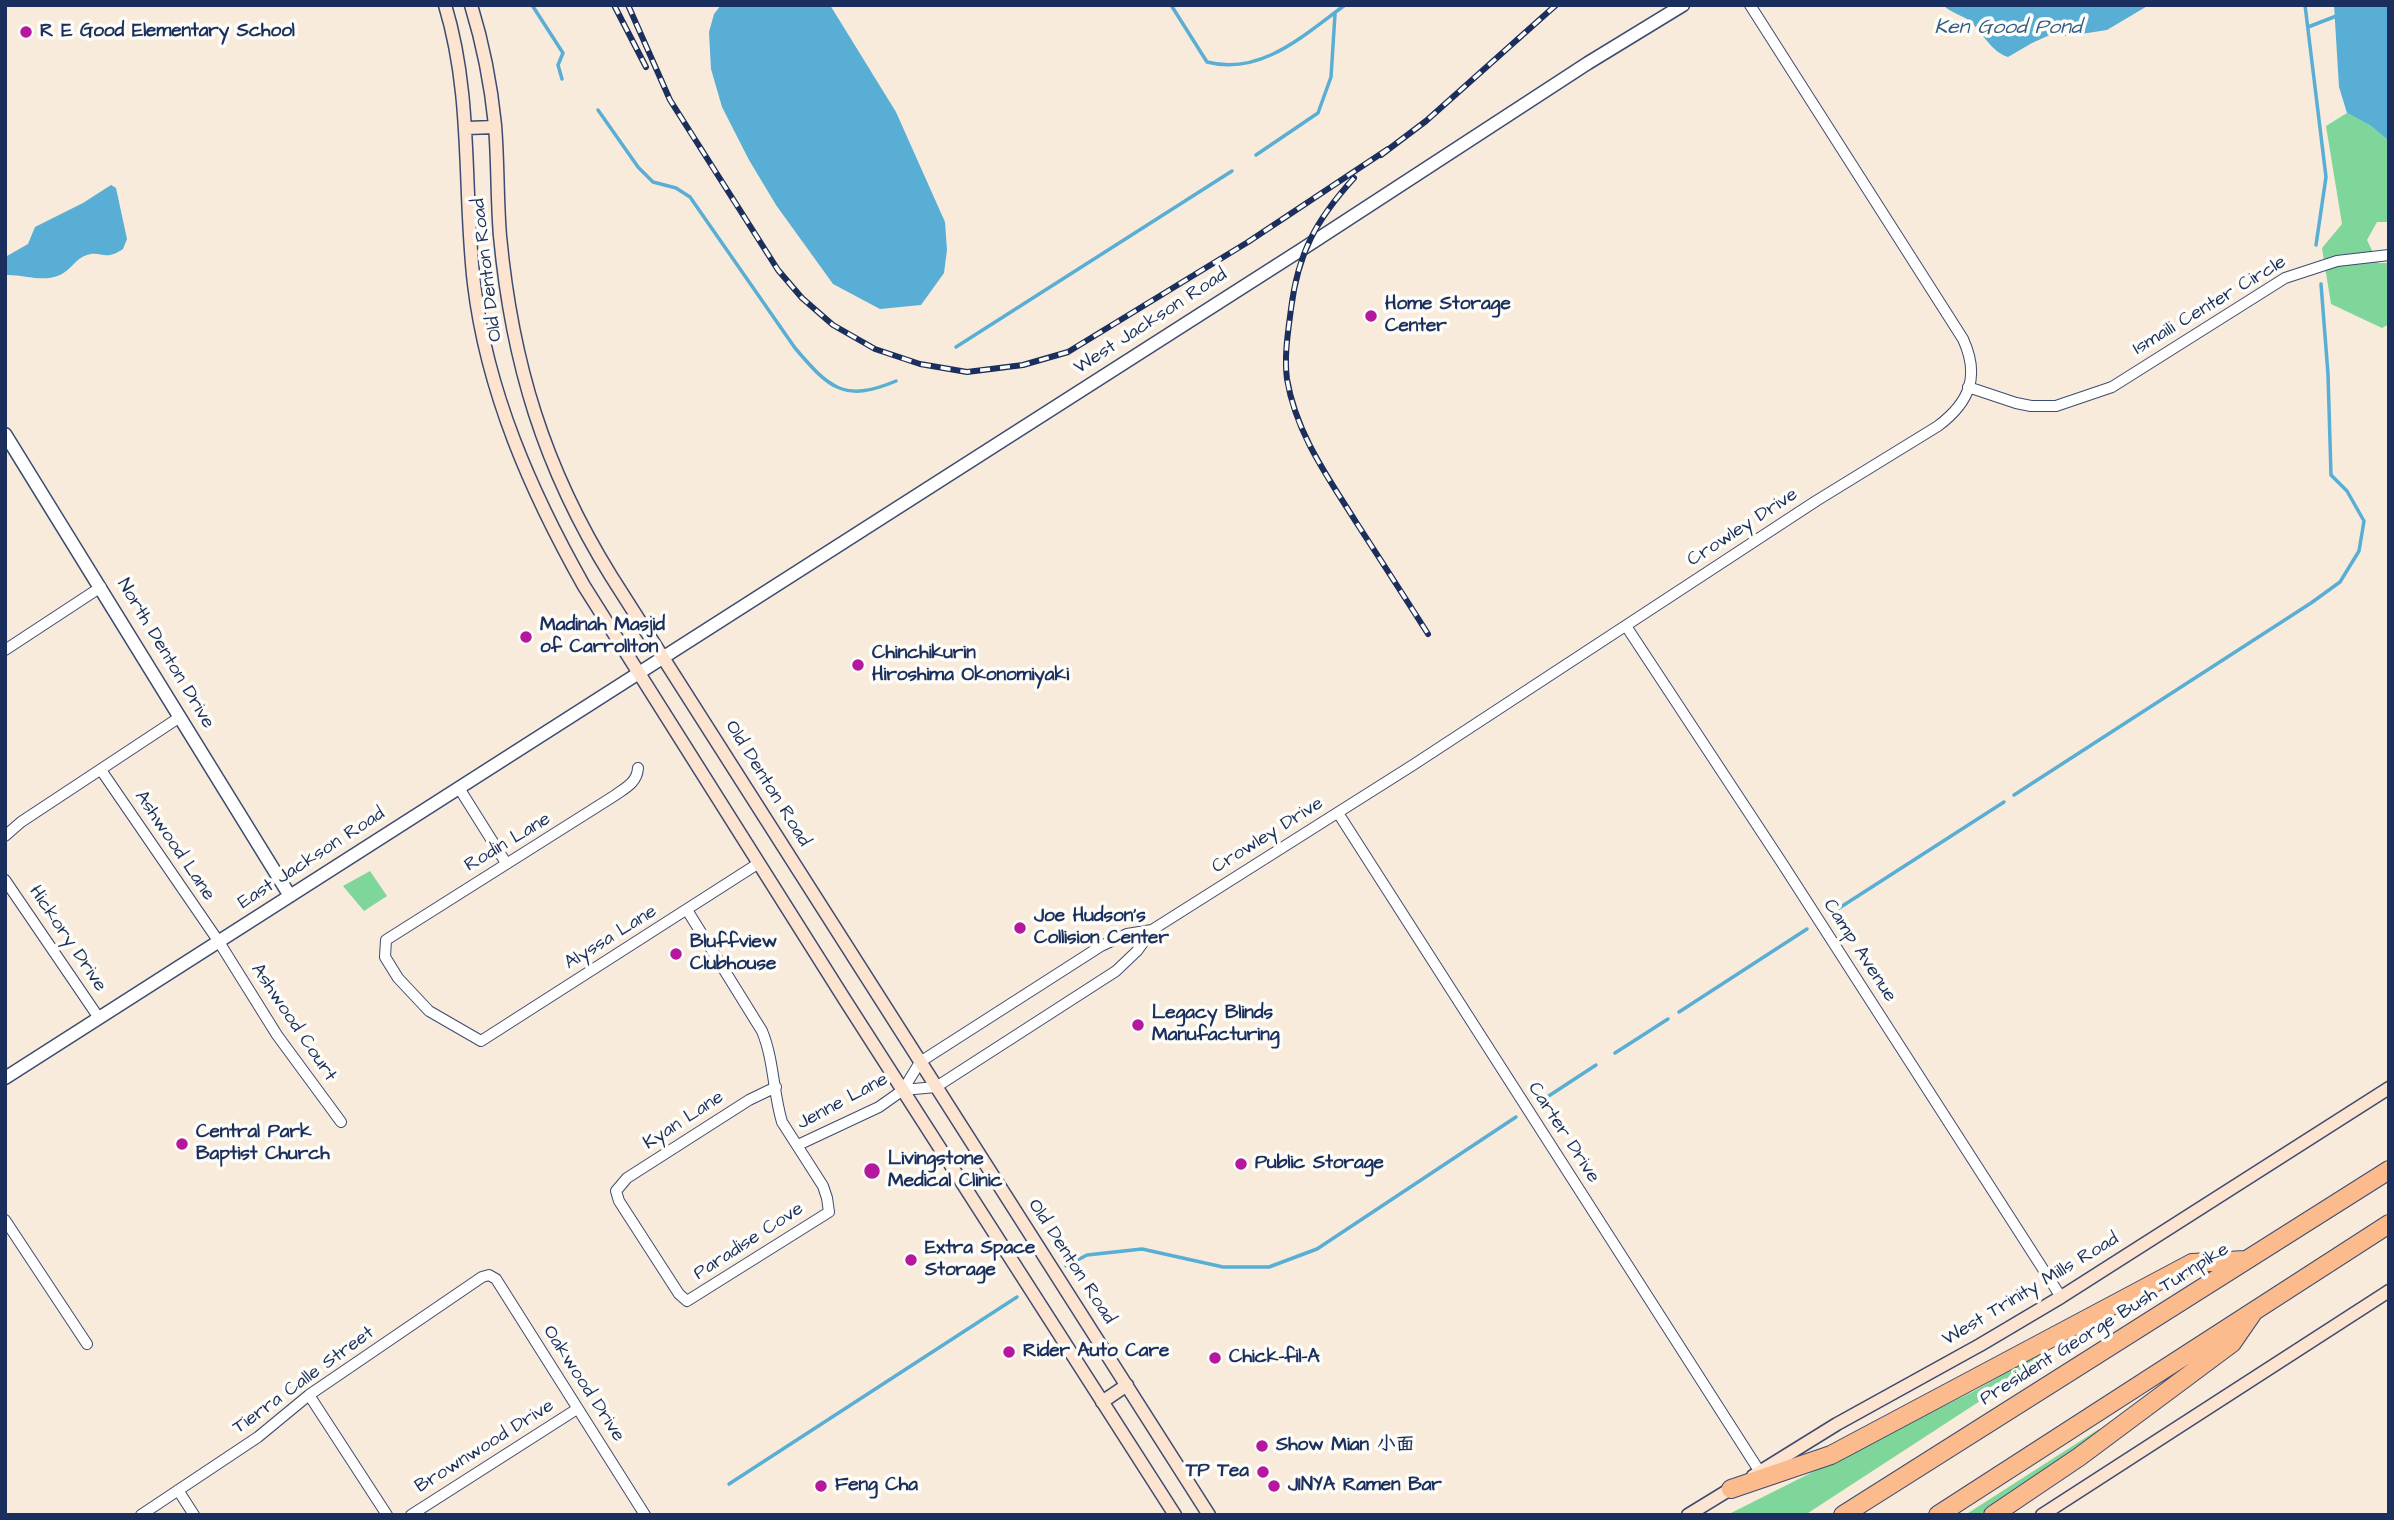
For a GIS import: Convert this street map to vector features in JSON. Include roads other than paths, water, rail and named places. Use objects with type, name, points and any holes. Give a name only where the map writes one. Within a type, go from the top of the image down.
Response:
[{"type":"highway","name":"President George Bush Turnpike","points":[[1843,1515],[2389,1170]]},
{"type":"highway","points":[[1938,1515],[2388,1224]]},
{"type":"highway","points":[[1731,1489],[1831,1455],[2192,1263],[2249,1259]]},
{"type":"highway","points":[[1993,1515],[2079,1457],[2232,1343],[2255,1308]]},
{"type":"main road","name":"Old Denton Road","points":[[445,5],[453,31],[462,81],[467,128],[474,284],[489,362],[510,433],[553,530],[584,586],[1175,1515]]},
{"type":"main road","name":"Old Denton Road","points":[[471,5],[490,83],[508,312],[533,412],[567,498],[594,549],[662,657],[1209,1515]]},
{"type":"main road","points":[[467,128],[495,127]]},
{"type":"main road","name":"West Trinity Mills Road","points":[[1688,1515],[1837,1424],[2061,1297],[2389,1088]]},
{"type":"main road","points":[[2042,1515],[2389,1291]]},
{"type":"main road","points":[[1102,1402],[1127,1385]]},
{"type":"street","name":"West Jackson Road","points":[[639,672],[1683,5]]},
{"type":"street","points":[[1750,5],[1963,339],[1971,358],[1968,387]]},
{"type":"street","name":"Ismaili Center Circle","points":[[1968,387],[2016,403],[2056,406],[2112,387],[2285,278],[2337,261],[2389,255]]},
{"type":"street","name":"Crowley Drive","points":[[904,1090],[936,1087],[1116,971],[1137,951],[1152,930],[1338,813],[1816,501],[1937,426],[1962,403],[1968,387]]},
{"type":"street","name":"North Denton Drive","points":[[7,440],[101,587],[290,896]]},
{"type":"street","points":[[5,650],[101,587]]},
{"type":"street","name":"Camp Avenue","points":[[1626,626],[2061,1297]]},
{"type":"street","name":"East Jackson Road","points":[[5,1078],[639,672]]},
{"type":"street","points":[[5,836],[21,822],[180,717]]},
{"type":"street","name":"Rodin Lane","points":[[481,1041],[429,1011],[398,978],[385,957],[386,940],[614,796],[632,783],[638,775],[638,768]]},
{"type":"street","name":"Ashwood Lane","points":[[101,770],[219,942]]},
{"type":"street","points":[[459,788],[506,863]]},
{"type":"street","name":"Carter Drive","points":[[1338,813],[1760,1472]]},
{"type":"street","name":"Alyssa Lane","points":[[481,1041],[759,863]]},
{"type":"street","name":"Hickory Drive","points":[[5,880],[99,1018]]},
{"type":"street","points":[[687,910],[762,1031],[782,1122],[799,1145]]},
{"type":"street","name":"Crowley Drive","points":[[904,1090],[920,1062],[1101,946],[1127,934],[1152,930]]},
{"type":"street","name":"Ashwood Court","points":[[219,942],[277,1035],[341,1122]]},
{"type":"street","name":"Kyan Lane","points":[[687,1301],[666,1274],[619,1201],[616,1191],[627,1178],[749,1100],[776,1087]]},
{"type":"street","name":"Jenne Lane","points":[[799,1145],[879,1107],[904,1090]]},
{"type":"street","name":"Paradise Cove","points":[[687,1301],[829,1212],[823,1186],[799,1145]]},
{"type":"street","points":[[5,1220],[87,1344]]},
{"type":"street","name":"Tierra Calle Street","points":[[141,1515],[258,1437],[309,1395],[482,1277],[489,1275]]},
{"type":"street","name":"Oakwood Drive","points":[[489,1275],[496,1279],[645,1515]]},
{"type":"street","points":[[309,1395],[387,1515]]},
{"type":"street","name":"Brownwood Drive","points":[[411,1515],[577,1409]]},
{"type":"street","points":[[178,1490],[194,1515]]},
{"type":"water","points":[[721,5],[830,5],[896,112],[945,222],[947,250],[944,273],[921,305],[880,309],[833,284],[776,205],[722,107],[711,69],[709,32],[714,14]]},
{"type":"water","name":"Ken Good Pond","points":[[1943,5],[2149,5],[2107,30],[2068,36],[2052,34],[2008,57],[1992,47],[1969,20]]},
{"type":"water","points":[[2334,5],[2389,5],[2389,141],[2371,126],[2347,113],[2339,87]]},
{"type":"water","points":[[111,185],[116,188],[127,239],[123,249],[111,255],[92,254],[83,257],[64,273],[53,277],[5,275],[7,256],[28,244],[35,227],[83,203]]},
{"type":"waterway","points":[[532,5],[563,53],[558,65],[562,79]]},
{"type":"waterway","points":[[1171,5],[1207,62],[1227,65],[1246,63],[1281,50],[1345,5]]},
{"type":"waterway","points":[[2305,5],[2326,177],[2316,245]]},
{"type":"waterway","points":[[1256,155],[1318,113],[1331,77],[1335,14]]},
{"type":"waterway","points":[[2308,27],[2339,15]]},
{"type":"waterway","points":[[598,110],[638,167],[653,182],[676,188],[690,197],[795,348],[818,373],[828,382],[850,391],[878,388],[896,381]]},
{"type":"waterway","points":[[956,347],[1232,171]]},
{"type":"waterway","points":[[2014,795],[2311,603],[2340,582],[2359,551],[2364,521],[2347,491],[2331,475],[2328,374],[2321,284]]},
{"type":"waterway","points":[[1833,912],[2004,802]]},
{"type":"waterway","points":[[1679,1012],[1807,929]]},
{"type":"waterway","points":[[1615,1053],[1668,1019]]},
{"type":"waterway","points":[[1538,1103],[1596,1065]]},
{"type":"waterway","points":[[1066,1266],[1087,1255],[1142,1249],[1223,1267],[1269,1267],[1317,1249],[1516,1117]]},
{"type":"waterway","points":[[729,1484],[1017,1297]]},
{"type":"railway","points":[[614,5],[646,67]]},
{"type":"railway","points":[[628,5],[670,100],[778,270],[802,298],[833,325],[875,349],[920,364],[967,372],[1023,365],[1068,352],[1248,242],[1388,149]]},
{"type":"railway","points":[[1381,155],[1426,121],[1556,5]]},
{"type":"railway","points":[[1354,178],[1319,223],[1298,271],[1286,353],[1287,379],[1291,399],[1314,453],[1428,634]]},
{"type":"place","name":"R E Good Elementary School","points":[[26,32]]},
{"type":"place","name":"Home Storage Center","points":[[1371,316]]},
{"type":"place","name":"Madinah Masjid of Carrollton","points":[[526,637]]},
{"type":"place","name":"Chinchikurin Hiroshima Okonomiyaki","points":[[858,665]]},
{"type":"place","name":"Joe Hudson’s Collision Center","points":[[1020,928]]},
{"type":"place","name":"Bluffview Clubhouse","points":[[676,954]]},
{"type":"place","name":"Legacy Blinds Manufacturing","points":[[1138,1025]]},
{"type":"place","name":"Central Park Baptist Church","points":[[182,1144]]},
{"type":"place","name":"Public Storage","points":[[1241,1164]]},
{"type":"place","name":"Livingstone Medical Clinic","points":[[872,1171]]},
{"type":"place","name":"Extra Space Storage","points":[[911,1260]]},
{"type":"place","name":"Rider Auto Care","points":[[1009,1352]]},
{"type":"place","name":"Chick-fil-A","points":[[1215,1358]]},
{"type":"place","name":"Show Mian 小面","points":[[1262,1446]]},
{"type":"place","name":"TP Tea","points":[[1263,1472]]},
{"type":"place","name":"Feng Cha","points":[[821,1486]]},
{"type":"place","name":"JINYA Ramen Bar","points":[[1274,1486]]}]
